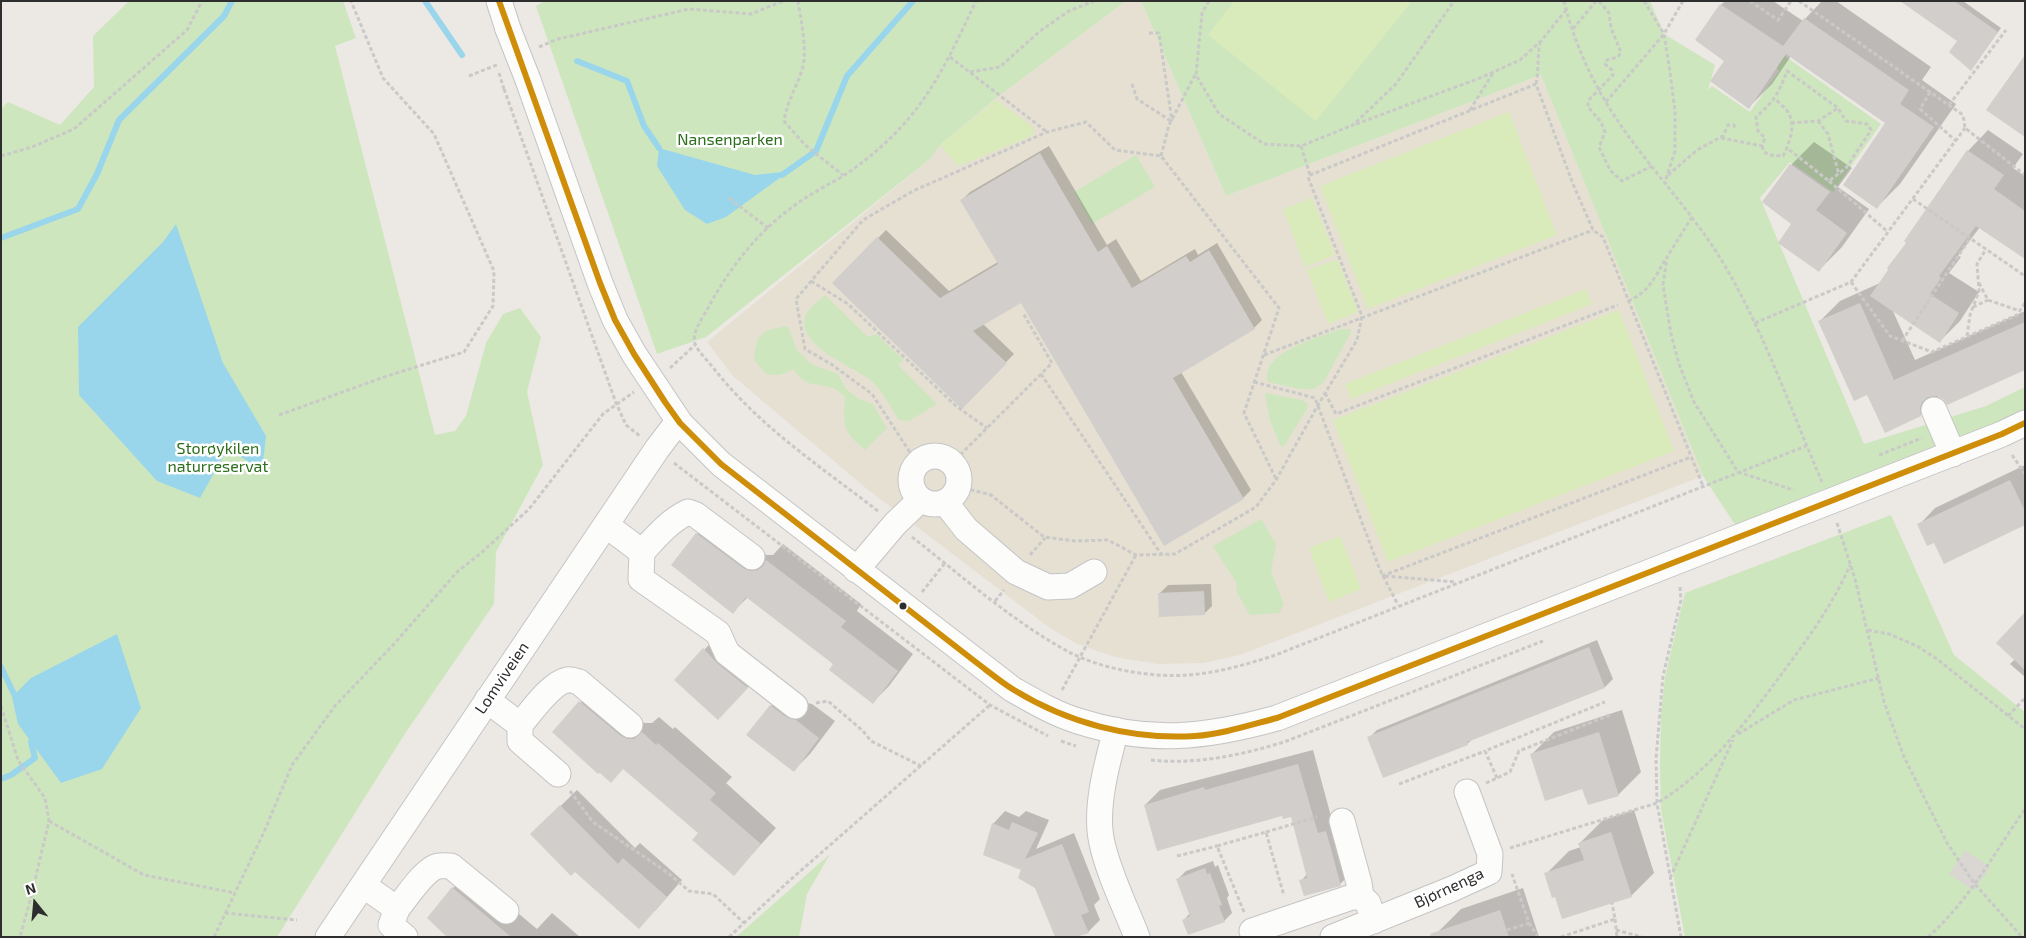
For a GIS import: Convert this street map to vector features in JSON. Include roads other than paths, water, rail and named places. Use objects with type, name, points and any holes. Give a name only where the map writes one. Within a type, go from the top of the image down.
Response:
[{"type":"street","points":[[499,1],[600,283],[616,320],[638,361],[680,423],[721,464],[1012,690],[1077,721],[1116,730],[1158,736],[1196,736],[1235,730],[1277,718],[1953,454],[2025,423]]},
{"type":"street","points":[[1934,410],[1953,454]]},
{"type":"street","name":"Lomviveien","points":[[328,937],[657,449],[673,428],[680,423]]},
{"type":"street","points":[[952,484],[932,505],[920,500],[913,492],[910,482],[912,472],[918,463],[926,458],[937,456],[947,460],[952,484],[966,529],[1016,572],[1048,587],[1070,586],[1094,572]]},
{"type":"street","points":[[856,570],[895,524],[920,500]]},
{"type":"street","points":[[752,557],[696,515],[688,512],[678,516],[642,552],[642,579],[718,633],[727,653],[795,706]]},
{"type":"street","points":[[606,525],[642,552]]},
{"type":"street","points":[[558,774],[520,741],[520,724],[559,683],[569,680],[579,682],[630,725]]},
{"type":"street","points":[[487,700],[520,724]]},
{"type":"street","points":[[1116,730],[1109,755],[1100,811],[1101,842],[1108,866],[1137,937]]},
{"type":"street","name":"Bjørnenga","points":[[1333,937],[1452,890],[1489,863],[1467,792]]},
{"type":"street","points":[[1342,821],[1360,883],[1361,898]]},
{"type":"street","points":[[405,937],[391,925],[397,910],[427,872],[436,867],[451,866],[506,912]]},
{"type":"street","points":[[363,885],[397,910]]},
{"type":"street","points":[[1252,931],[1352,898],[1361,898],[1368,903],[1374,921]]},
{"type":"water","points":[[659,148],[755,175],[782,172],[781,177],[726,217],[707,224],[685,210],[657,166]]},
{"type":"water","points":[[176,224],[223,363],[266,436],[262,471],[228,448],[200,498],[157,481],[79,395],[78,327],[163,242]]},
{"type":"water","points":[[117,634],[141,708],[102,769],[61,783],[18,724],[12,697],[31,678]]},
{"type":"waterway","points":[[1,238],[78,209],[97,174],[119,120],[224,16],[232,1]]},
{"type":"waterway","points":[[425,1],[462,55]]},
{"type":"waterway","points":[[782,175],[816,151],[847,76],[913,1]]},
{"type":"waterway","points":[[577,61],[627,81],[644,126],[659,148]]},
{"type":"waterway","points":[[1,667],[14,694]]},
{"type":"waterway","points":[[1,779],[11,775],[35,758],[31,742]]},
{"type":"park label","name":"Nansenparken","points":[[730,140]]},
{"type":"park label","name":"Storøykilen naturreservat","points":[[218,458]]}]
